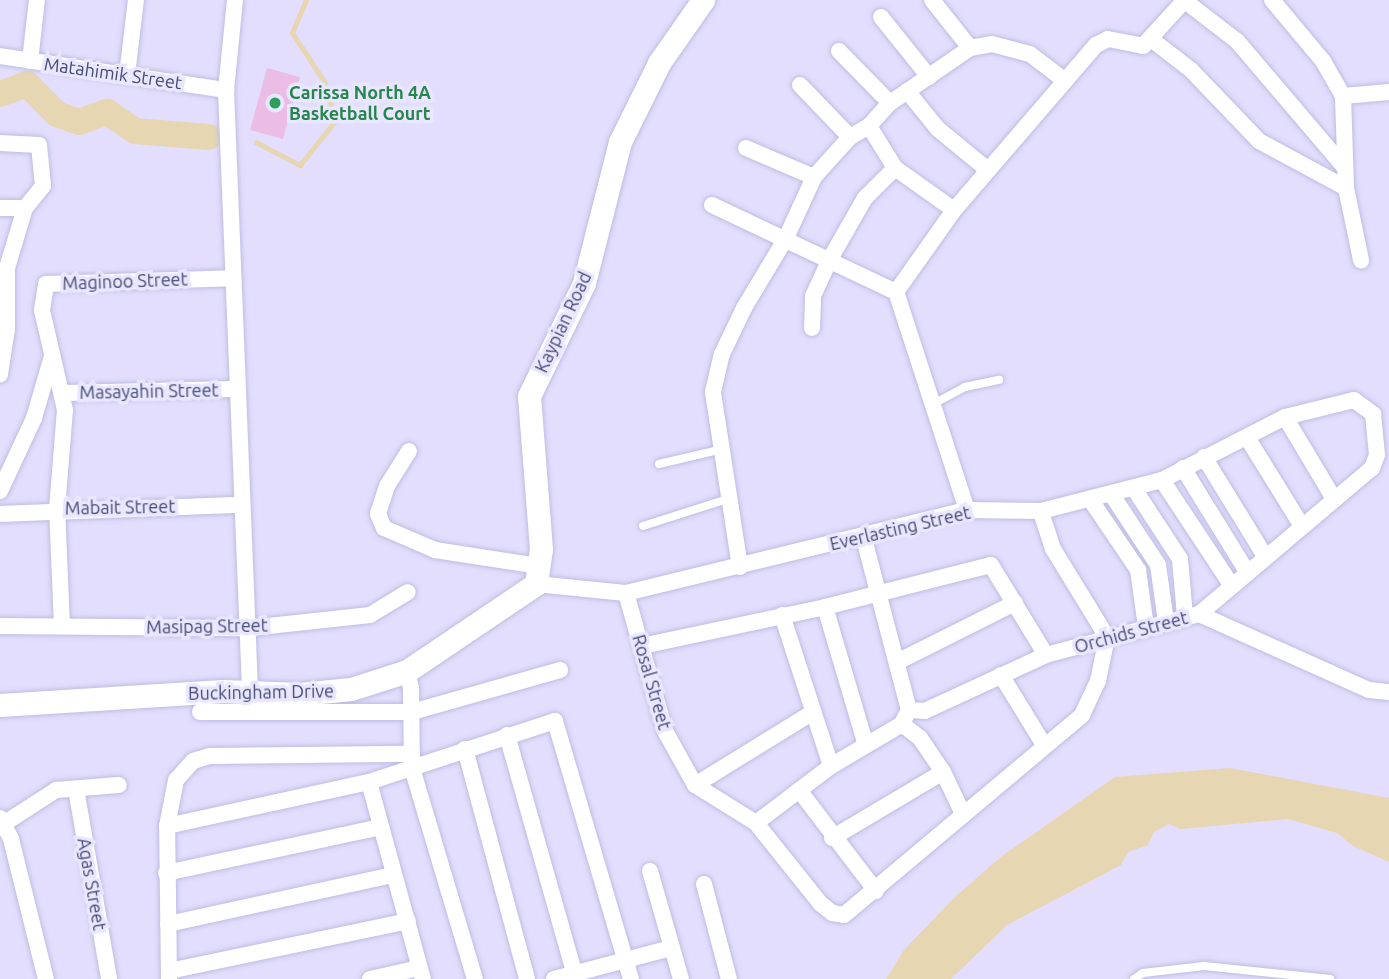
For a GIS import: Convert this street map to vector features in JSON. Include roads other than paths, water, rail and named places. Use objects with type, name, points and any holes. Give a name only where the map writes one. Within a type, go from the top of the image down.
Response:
[{"type":"street","points":[[30,61],[37,0]]},
{"type":"street","points":[[127,75],[136,0]]},
{"type":"street","points":[[234,0],[226,90],[239,505],[250,628],[250,690]]},
{"type":"street","name":"Kaypian Road","points":[[537,575],[529,396],[584,283],[620,142],[659,63],[703,0]]},
{"type":"street","points":[[932,0],[971,48]]},
{"type":"street","points":[[896,292],[954,210],[1064,79],[1101,41],[1108,39],[1136,48],[1150,39],[1185,0],[1237,41],[1345,168]]},
{"type":"street","points":[[1272,0],[1323,61],[1343,96],[1346,188],[1361,260]]},
{"type":"street","points":[[881,17],[929,77]]},
{"type":"street","points":[[1150,39],[1191,70],[1259,141],[1346,188]]},
{"type":"street","points":[[740,567],[713,392],[722,354],[786,238],[814,177],[850,137],[869,126],[890,103],[971,48],[992,44],[1030,54],[1064,79]]},
{"type":"street","points":[[839,51],[890,103]]},
{"type":"street","name":"Matahimik Street","points":[[0,56],[226,90]]},
{"type":"street","points":[[800,85],[850,137]]},
{"type":"street","points":[[906,91],[938,129],[988,170]]},
{"type":"street","points":[[1343,96],[1389,92]]},
{"type":"street","points":[[869,126],[895,168],[954,210]]},
{"type":"street","points":[[0,144],[39,145],[43,186],[25,208],[4,268],[4,329],[0,374]]},
{"type":"street","points":[[746,148],[814,177]]},
{"type":"street","points":[[812,328],[813,296],[830,259],[866,198],[895,168]]},
{"type":"street","points":[[712,205],[896,292],[935,403],[967,510]]},
{"type":"street","points":[[0,208],[25,208]]},
{"type":"street","name":"Maginoo Street","points":[[62,626],[57,509],[65,410],[42,310],[46,284],[232,278]]},
{"type":"street","points":[[0,491],[34,418],[52,354]]},
{"type":"street","name":"Masayahin Street","points":[[62,393],[236,389]]},
{"type":"street","name":"Everlasting Street","points":[[409,451],[384,495],[378,514],[384,528],[435,550],[626,593],[967,510],[1041,511],[1135,490],[1248,439],[1285,417],[1354,400],[1366,405]]},
{"type":"street","name":"Orchids Street","points":[[757,822],[831,766],[905,717],[925,711],[1046,655],[1192,615],[1372,468],[1377,455],[1373,414],[1366,405]]},
{"type":"street","points":[[1285,417],[1334,499]]},
{"type":"street","points":[[1248,439],[1302,526]]},
{"type":"street","points":[[1204,457],[1265,556]]},
{"type":"street","points":[[1183,468],[1246,570]]},
{"type":"street","points":[[1162,480],[1230,583]]},
{"type":"street","points":[[1135,490],[1180,559],[1192,615],[1369,690],[1389,692]]},
{"type":"street","points":[[1112,495],[1158,565],[1166,622]]},
{"type":"street","points":[[1090,499],[1138,570],[1146,627]]},
{"type":"street","name":"Mabait Street","points":[[0,514],[57,509],[239,505]]},
{"type":"street","points":[[799,790],[832,838],[876,891],[1044,745],[1083,715],[1098,681],[1107,637],[1053,549],[1041,511]]},
{"type":"street","points":[[863,535],[897,662],[905,717],[943,772],[963,814]]},
{"type":"street","points":[[642,646],[825,607],[991,565],[1046,655]]},
{"type":"street","name":"Buckingham Drive","points":[[0,705],[250,690],[300,694],[351,689],[407,671],[537,575]]},
{"type":"street","name":"Masipag Street","points":[[0,626],[250,628],[370,615],[408,592]]},
{"type":"street","name":"Rosal Street","points":[[626,593],[664,731],[695,785],[757,822],[832,913],[844,915],[876,891]]},
{"type":"street","points":[[897,662],[1015,603]]},
{"type":"street","points":[[825,607],[865,742]]},
{"type":"street","points":[[782,615],[831,766]]},
{"type":"street","points":[[200,712],[412,712],[561,670]]},
{"type":"street","points":[[407,671],[412,712],[412,761],[475,979]]},
{"type":"street","points":[[1001,675],[1044,745]]},
{"type":"street","points":[[695,785],[813,712]]},
{"type":"street","points":[[167,826],[369,782],[412,761],[464,749],[555,721],[631,979]]},
{"type":"street","points":[[507,735],[575,976]]},
{"type":"street","points":[[464,749],[527,979]]},
{"type":"street","points":[[408,921],[169,975],[167,826],[176,780],[193,761],[209,756],[412,761]]},
{"type":"street","points":[[832,838],[943,772]]},
{"type":"street","points":[[369,782],[421,974],[370,979]]},
{"type":"street","points":[[46,979],[3,820],[56,790],[119,785]]},
{"type":"street","name":"Agas Street","points":[[76,789],[109,979]]},
{"type":"street","points":[[166,873],[380,827]]},
{"type":"street","points":[[650,871],[681,979]]},
{"type":"street","points":[[168,924],[393,875]]},
{"type":"street","points":[[704,884],[729,979]]},
{"type":"street","points":[[554,979],[575,976],[671,948]]},
{"type":"lane","points":[[935,403],[965,387],[999,380]]},
{"type":"lane","points":[[659,464],[723,449]]},
{"type":"lane","points":[[643,526],[731,498]]},
{"type":"lane","points":[[1134,979],[1143,973],[1204,966],[1330,979]]},
{"type":"waterway","points":[[256,142],[300,165],[335,121],[325,83],[292,33],[306,0]]},
{"type":"waterway","points":[[0,94],[27,84],[57,114],[79,122],[107,112],[135,131],[209,137]]},
{"type":"place","name":"Carissa North 4A Basketball Court","points":[[275,103]]}]
